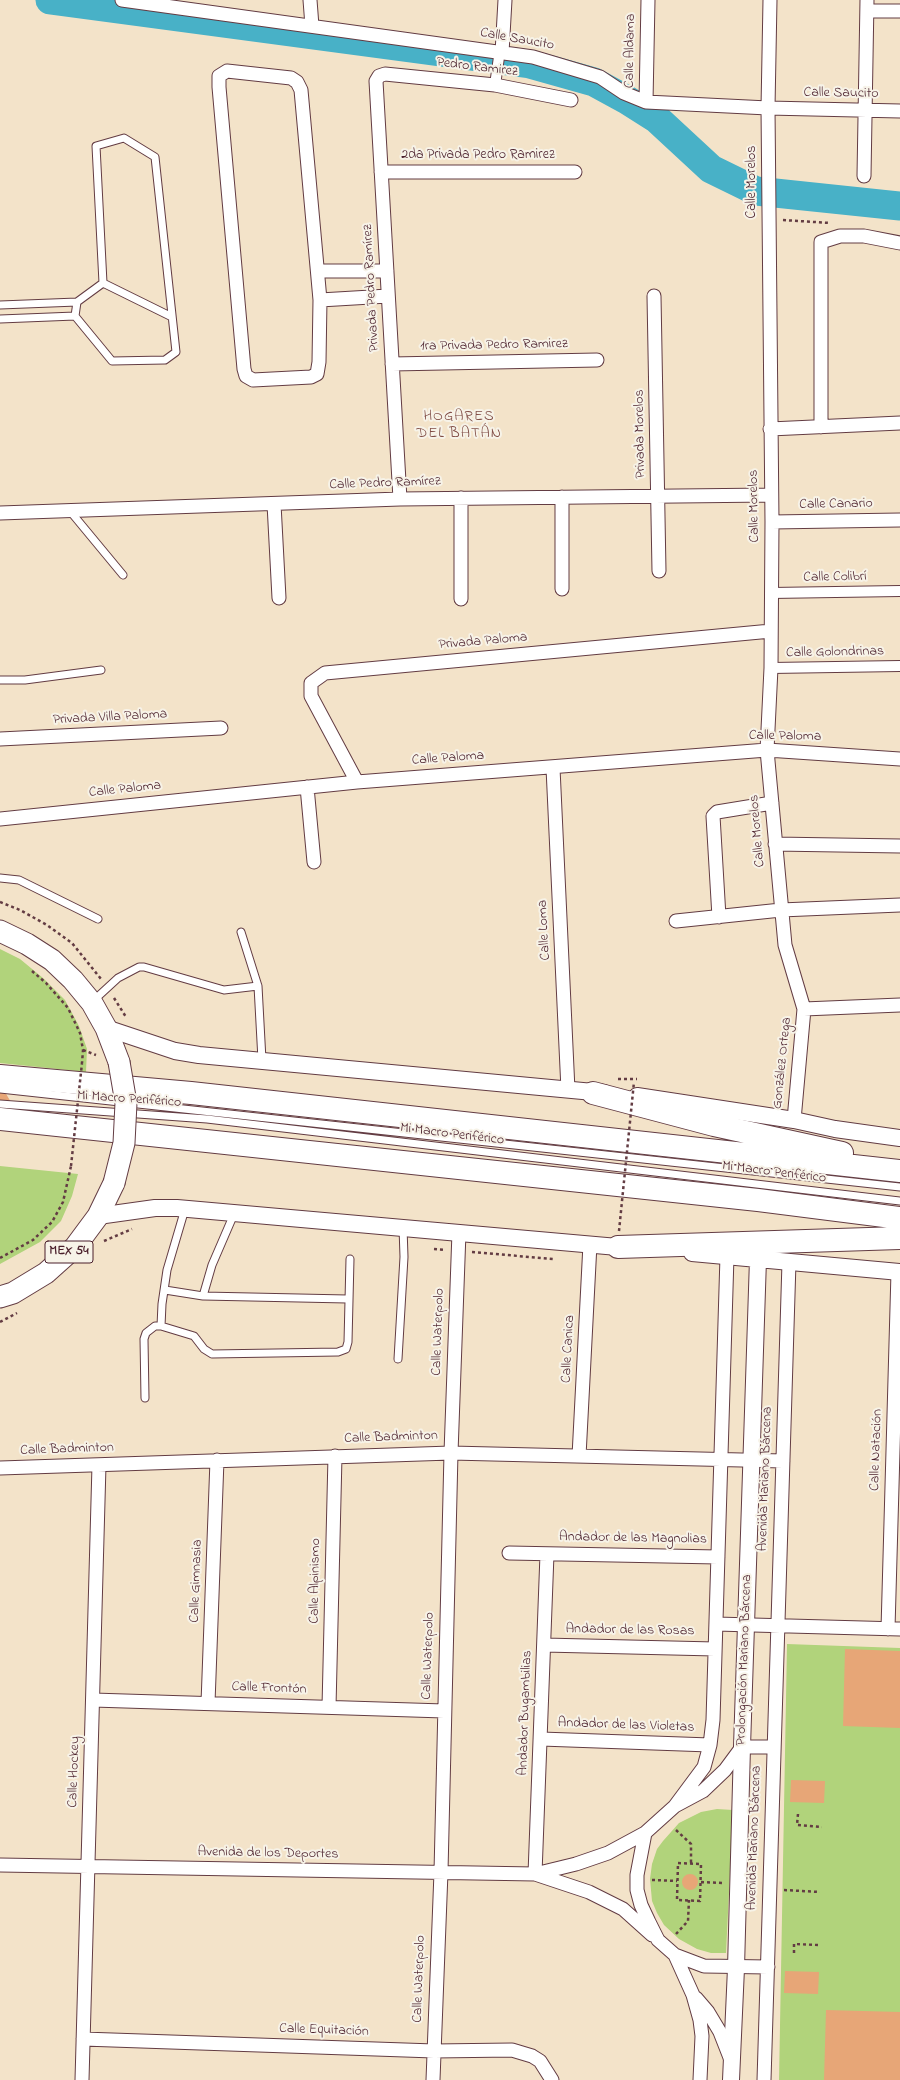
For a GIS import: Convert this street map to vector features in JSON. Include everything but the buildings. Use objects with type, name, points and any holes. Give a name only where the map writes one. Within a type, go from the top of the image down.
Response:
[{"type":"highway","points":[[0,1076],[191,1093],[900,1171]]},
{"type":"highway","points":[[593,1093],[714,1125],[900,1165]]},
{"type":"highway","points":[[0,1119],[758,1200],[900,1218]]},
{"type":"highway","points":[[619,1239],[900,1238]]},
{"type":"main road","name":"MEX 54","points":[[0,931],[27,944],[52,960],[73,980],[92,1003],[106,1028],[120,1062],[126,1102],[124,1143],[114,1183],[98,1216],[75,1247],[46,1273],[8,1302]]},
{"type":"street","name":"Calle Saucito","points":[[122,0],[190,5],[312,26],[500,55],[533,57],[600,77],[624,92],[646,102],[768,108],[900,111]]},
{"type":"street","points":[[310,0],[312,26]]},
{"type":"street","points":[[495,82],[500,55],[505,0]]},
{"type":"street","name":"Calle Aldama","points":[[646,102],[648,0]]},
{"type":"street","name":"Calle Morelos","points":[[770,0],[768,108],[772,522],[771,668],[767,750],[785,945],[804,1009]]},
{"type":"street","points":[[864,176],[867,6],[900,11]]},
{"type":"street","points":[[228,71],[291,78],[297,82],[301,90],[319,271],[320,300],[317,374],[311,377],[254,380],[246,376],[243,361],[218,87],[219,76],[228,71]]},
{"type":"street","name":"Pedro Ramirez","points":[[379,76],[385,74],[495,82],[571,100]]},
{"type":"street","name":"Privada Pedro Ramírez","points":[[379,76],[376,82],[400,499]]},
{"type":"street","name":"2da Privada Pedro Ramirez","points":[[381,172],[575,172]]},
{"type":"street","points":[[821,427],[821,242],[840,236],[864,236],[900,243]]},
{"type":"street","points":[[319,271],[387,271]]},
{"type":"street","points":[[320,300],[388,296]]},
{"type":"street","name":"Privada Morelos","points":[[654,296],[659,571]]},
{"type":"street","name":"1ra Privada Pedro Ramirez","points":[[392,364],[596,360]]},
{"type":"street","points":[[770,429],[900,423]]},
{"type":"street","name":"Calle Pedro Ramírez","points":[[0,513],[400,499],[771,495]]},
{"type":"street","points":[[562,497],[562,589]]},
{"type":"street","points":[[461,498],[461,599]]},
{"type":"street","points":[[274,504],[279,598]]},
{"type":"street","name":"Calle Canario","points":[[772,522],[900,520]]},
{"type":"street","name":"Calle Colibrí","points":[[771,593],[900,591]]},
{"type":"street","name":"Privada Paloma","points":[[356,782],[311,696],[311,683],[325,673],[771,631]]},
{"type":"street","name":"Calle Golondrinas","points":[[771,668],[900,666]]},
{"type":"street","name":"Privada Villa Paloma","points":[[0,739],[221,728]]},
{"type":"street","name":"Calle Paloma","points":[[0,819],[356,782],[553,768],[767,750],[900,759]]},
{"type":"street","name":"Calle Loma","points":[[553,768],[568,1090]]},
{"type":"street","points":[[307,787],[314,862]]},
{"type":"street","points":[[719,917],[714,816],[717,812],[772,803]]},
{"type":"street","points":[[775,844],[900,846]]},
{"type":"street","points":[[676,921],[781,910],[900,905]]},
{"type":"street","points":[[804,1009],[900,1005]]},
{"type":"street","name":"González Ortega","points":[[794,1120],[804,1009]]},
{"type":"street","points":[[106,1028],[175,1051],[593,1093],[623,1094],[794,1120],[835,1129],[900,1138]]},
{"type":"street","points":[[98,1216],[155,1208],[235,1212],[590,1244],[619,1239],[727,1256],[899,1272]]},
{"type":"street","name":"Calle Waterpolo","points":[[432,2080],[441,1872],[451,1453],[459,1232]]},
{"type":"street","name":"Calle Canica","points":[[579,1456],[590,1244]]},
{"type":"street","points":[[675,1806],[704,1767],[710,1745],[713,1720],[727,1256]]},
{"type":"street","name":"Prolongación Mariano Bárcena","points":[[731,2080],[736,1968],[758,1259]]},
{"type":"street","name":"Avenida Mariano Bárcena","points":[[764,2080],[789,1262]]},
{"type":"street","name":"Calle Natación","points":[[894,1629],[899,1272]]},
{"type":"street","name":"Calle Badminton","points":[[0,1468],[451,1453],[783,1461]]},
{"type":"street","name":"Calle Alpinismo","points":[[329,1707],[335,1456]]},
{"type":"street","name":"Calle Gimnasia","points":[[208,1703],[217,1460]]},
{"type":"street","name":"Calle Hockey","points":[[82,2080],[99,1465]]},
{"type":"street","name":"Andador de las Magnolias","points":[[509,1553],[718,1557]]},
{"type":"street","name":"Andador Bugambilias","points":[[535,1874],[548,1554]]},
{"type":"street","points":[[716,1624],[894,1629]]},
{"type":"street","name":"Andador de las Rosas","points":[[544,1645],[715,1649]]},
{"type":"street","name":"Calle Frontón","points":[[93,1700],[444,1711]]},
{"type":"street","name":"Andador de las Violetas","points":[[541,1739],[710,1745]]},
{"type":"street","points":[[742,1747],[774,1747]]},
{"type":"street","name":"Avenida de los Deportes","points":[[0,1865],[88,1868],[535,1874],[576,1864],[608,1853],[645,1833],[675,1806],[703,1791],[725,1770],[742,1747]]},
{"type":"street","name":"Avenida de los Deportes","points":[[645,1833],[636,1875],[637,1890],[641,1904],[658,1940]]},
{"type":"street","name":"Avenida de los Deportes","points":[[535,1874],[589,1892],[624,1909],[674,1955],[704,1966],[736,1968],[768,1967]]},
{"type":"street","name":"Prolongación Mariano Bárcena","points":[[674,1955],[693,1995],[700,2020],[702,2036],[700,2080]]},
{"type":"street","name":"Prolongación Mariano Bárcena","points":[[693,1995],[708,2012],[720,2032],[731,2061]]},
{"type":"street","name":"Calle Equitación","points":[[83,2039],[434,2051],[512,2050],[524,2053],[540,2061],[546,2068],[552,2080]]},
{"type":"lane","points":[[77,302],[75,316],[112,361],[165,360],[176,352],[154,157],[124,138],[96,146],[103,283]]},
{"type":"lane","points":[[0,305],[77,302],[103,283]]},
{"type":"lane","points":[[103,283],[172,318]]},
{"type":"lane","points":[[0,319],[75,316]]},
{"type":"lane","points":[[70,511],[123,575]]},
{"type":"lane","points":[[0,680],[25,680],[101,670]]},
{"type":"lane","points":[[0,878],[19,880],[98,919]]},
{"type":"lane","points":[[241,932],[258,986],[262,1060]]},
{"type":"lane","points":[[92,1003],[118,978],[139,967],[144,967],[224,990],[258,986]]},
{"type":"lane","name":"Mi Macro Periférico","points":[[0,1089],[900,1187]]},
{"type":"lane","name":"Mi Macro Periférico","points":[[0,1104],[207,1119],[900,1201]]},
{"type":"lane","points":[[161,1326],[167,1270],[185,1209]]},
{"type":"lane","points":[[203,1296],[212,1265],[235,1212]]},
{"type":"lane","points":[[398,1358],[403,1245],[402,1227]]},
{"type":"lane","points":[[145,1398],[144,1340],[146,1333],[150,1328],[161,1326],[194,1336],[204,1349],[212,1354],[338,1352],[346,1349],[347,1299],[350,1259]]},
{"type":"lane","points":[[165,1290],[203,1296],[347,1299]]},
{"type":"path","points":[[0,902],[20,910],[47,925],[72,943],[107,988],[128,1021]]},
{"type":"path","points":[[0,1258],[33,1240],[52,1222],[63,1202],[71,1166],[82,1063],[83,1050],[80,1033],[68,1008],[46,982],[29,969]]},
{"type":"path","points":[[613,1079],[643,1080]]},
{"type":"path","points":[[619,1239],[634,1082]]},
{"type":"path","points":[[99,1246],[105,1240],[139,1226]]},
{"type":"path","points":[[403,1245],[558,1260]]},
{"type":"path","points":[[0,1322],[8,1302]]},
{"type":"path","points":[[798,1814],[797,1825],[822,1827]]},
{"type":"path","points":[[676,1830],[691,1844],[691,1863]]},
{"type":"path","points":[[678,1863],[701,1864],[700,1900],[676,1900],[678,1881],[678,1863]]},
{"type":"path","points":[[652,1880],[678,1881]]},
{"type":"path","points":[[700,1882],[730,1883]]},
{"type":"path","points":[[770,1890],[820,1892]]},
{"type":"path","points":[[676,1934],[688,1921],[689,1900]]},
{"type":"path","points":[[794,1952],[794,1944],[818,1944]]},
{"type":"green space","points":[[0,949],[20,959],[43,978],[65,1000],[79,1026],[87,1049],[86,1072],[0,1063]]},
{"type":"green space","points":[[0,1166],[78,1174],[72,1196],[61,1221],[40,1242],[0,1264]]},
{"type":"green space","points":[[787,1644],[900,1648],[900,2080],[779,2080]]},
{"type":"green space","points":[[717,1809],[733,1810],[726,1953],[711,1953],[697,1949],[679,1939],[664,1925],[652,1901],[650,1879],[652,1864],[657,1849],[679,1823],[701,1812]]},
{"type":"waterway","points":[[50,0],[530,64],[594,82],[627,100],[657,119],[711,169],[756,191],[900,206]]},
{"type":"district","name":"HOGARES DEL BATÁN","points":[[459,426]]}]
